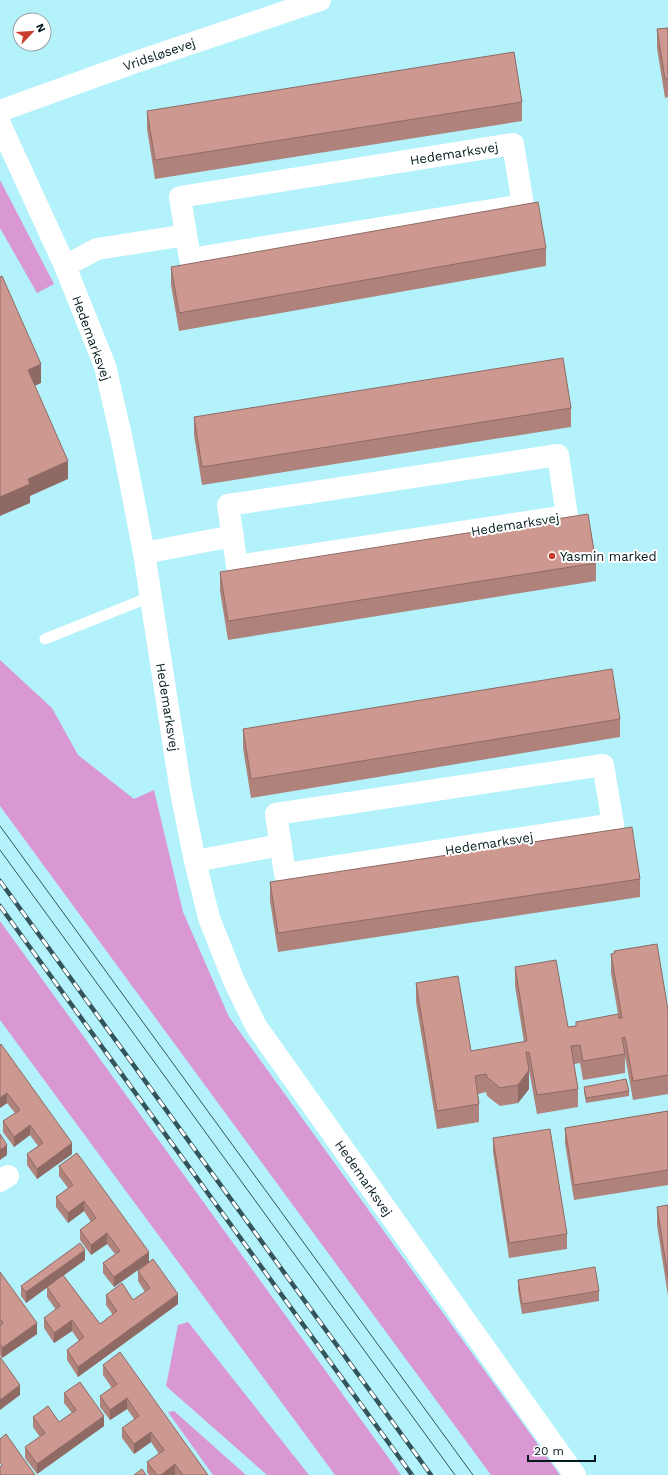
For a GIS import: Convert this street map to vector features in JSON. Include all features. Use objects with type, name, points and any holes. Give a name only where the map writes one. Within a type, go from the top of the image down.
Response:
[{"type":"street","name":"Vridsløsevej","points":[[0,111],[133,63],[320,0]]},
{"type":"street","name":"Hedemarksvej","points":[[0,124],[65,266],[105,366],[122,440],[144,553],[181,792],[195,860],[210,918],[234,981],[256,1026],[575,1475]]},
{"type":"street","name":"Hedemarksvej","points":[[513,144],[523,205],[190,259],[186,235],[180,198],[513,144]]},
{"type":"street","points":[[65,266],[97,249],[186,235]]},
{"type":"street","name":"Hedemarksvej","points":[[558,455],[568,516],[237,566],[233,536],[228,505],[558,455]]},
{"type":"street","points":[[144,553],[233,536]]},
{"type":"street","name":"Hedemarksvej","points":[[603,765],[613,824],[285,874],[281,845],[276,814],[603,765]]},
{"type":"street","points":[[195,860],[281,845]]},
{"type":"lane","points":[[45,639],[150,597]]},
{"type":"shaded area","points":[[0,180],[54,284],[37,293],[0,228]]},
{"type":"shaded area","points":[[0,660],[52,708],[78,755],[134,799],[154,790],[183,912],[229,1017],[560,1475],[491,1475],[0,806]]},
{"type":"shaded area","points":[[0,921],[401,1475],[335,1475],[0,1020]]},
{"type":"shaded area","points":[[188,1322],[309,1475],[267,1475],[166,1386],[178,1325]]},
{"type":"shaded area","points":[[174,1411],[246,1475],[213,1475],[168,1412]]},
{"type":"building","points":[[668,28],[668,79],[665,79],[657,29]]},
{"type":"building","points":[[514,52],[522,102],[155,160],[147,111]]},
{"type":"building","points":[[538,202],[546,248],[179,313],[171,267]]},
{"type":"building","points":[[2,276],[41,364],[28,370],[68,461],[28,479],[30,484],[0,497],[0,277]]},
{"type":"building","points":[[563,358],[571,408],[202,467],[194,417]]},
{"type":"building","points":[[588,514],[596,563],[228,621],[220,572]]},
{"type":"building","points":[[612,669],[620,719],[251,779],[243,729]]},
{"type":"building","points":[[632,827],[640,879],[278,933],[270,882]]},
{"type":"building","points":[[657,944],[668,1010],[668,1075],[633,1081],[625,1037],[622,1038],[625,1054],[583,1061],[580,1045],[571,1046],[578,1089],[537,1095],[529,1052],[526,1052],[529,1070],[518,1085],[500,1088],[487,1077],[486,1074],[475,1076],[479,1104],[437,1111],[416,983],[458,976],[471,1051],[527,1041],[515,967],[556,960],[568,1027],[576,1026],[576,1022],[618,1014],[619,1018],[622,1018],[611,954],[615,953],[614,951]]},
{"type":"building","points":[[1,1044],[72,1143],[37,1169],[27,1154],[43,1143],[30,1125],[14,1137],[3,1121],[20,1110],[7,1093],[0,1098]]},
{"type":"building","points":[[626,1079],[629,1091],[586,1098],[584,1087]]},
{"type":"building","points":[[668,1111],[668,1170],[574,1185],[565,1128]]},
{"type":"building","points":[[550,1129],[567,1234],[509,1243],[493,1138]]},
{"type":"building","points":[[0,1134],[7,1145],[0,1150]]},
{"type":"building","points":[[77,1153],[149,1252],[114,1277],[103,1263],[120,1251],[107,1233],[91,1245],[80,1230],[96,1218],[84,1201],[68,1213],[56,1197],[73,1185],[59,1166]]},
{"type":"building","points":[[668,1205],[668,1277],[657,1207]]},
{"type":"building","points":[[80,1243],[85,1250],[26,1292],[21,1286]]},
{"type":"building","points":[[153,1259],[178,1294],[78,1367],[67,1350],[84,1337],[72,1320],[54,1333],[44,1318],[60,1306],[47,1287],[63,1275],[100,1324],[117,1311],[106,1295],[122,1283],[133,1300],[150,1288],[138,1271]]},
{"type":"building","points":[[595,1267],[599,1291],[522,1304],[518,1280]]},
{"type":"building","points":[[0,1272],[37,1323],[2,1348],[0,1344],[0,1326],[3,1323],[0,1319]]},
{"type":"building","points":[[120,1352],[208,1475],[183,1475],[175,1464],[161,1475],[157,1475],[147,1462],[164,1450],[151,1432],[134,1444],[122,1428],[139,1416],[127,1398],[110,1410],[100,1396],[117,1384],[103,1365]]},
{"type":"building","points":[[0,1357],[20,1385],[0,1400]]},
{"type":"building","points":[[80,1382],[104,1416],[37,1464],[25,1447],[45,1433],[33,1417],[48,1406],[59,1422],[76,1410],[64,1393]]},
{"type":"building","points":[[6,1434],[35,1475],[0,1475],[0,1467],[2,1465],[0,1462],[0,1439]]},
{"type":"building","points":[[142,1469],[146,1475],[134,1475]]},
{"type":"tram line","points":[[0,826],[473,1475]]},
{"type":"tram line","points":[[0,850],[455,1475]]},
{"type":"railway","points":[[0,881],[431,1475]]},
{"type":"railway","points":[[0,906],[412,1475]]},
{"type":"place","name":"Yasmin marked","points":[[552,556]]}]
